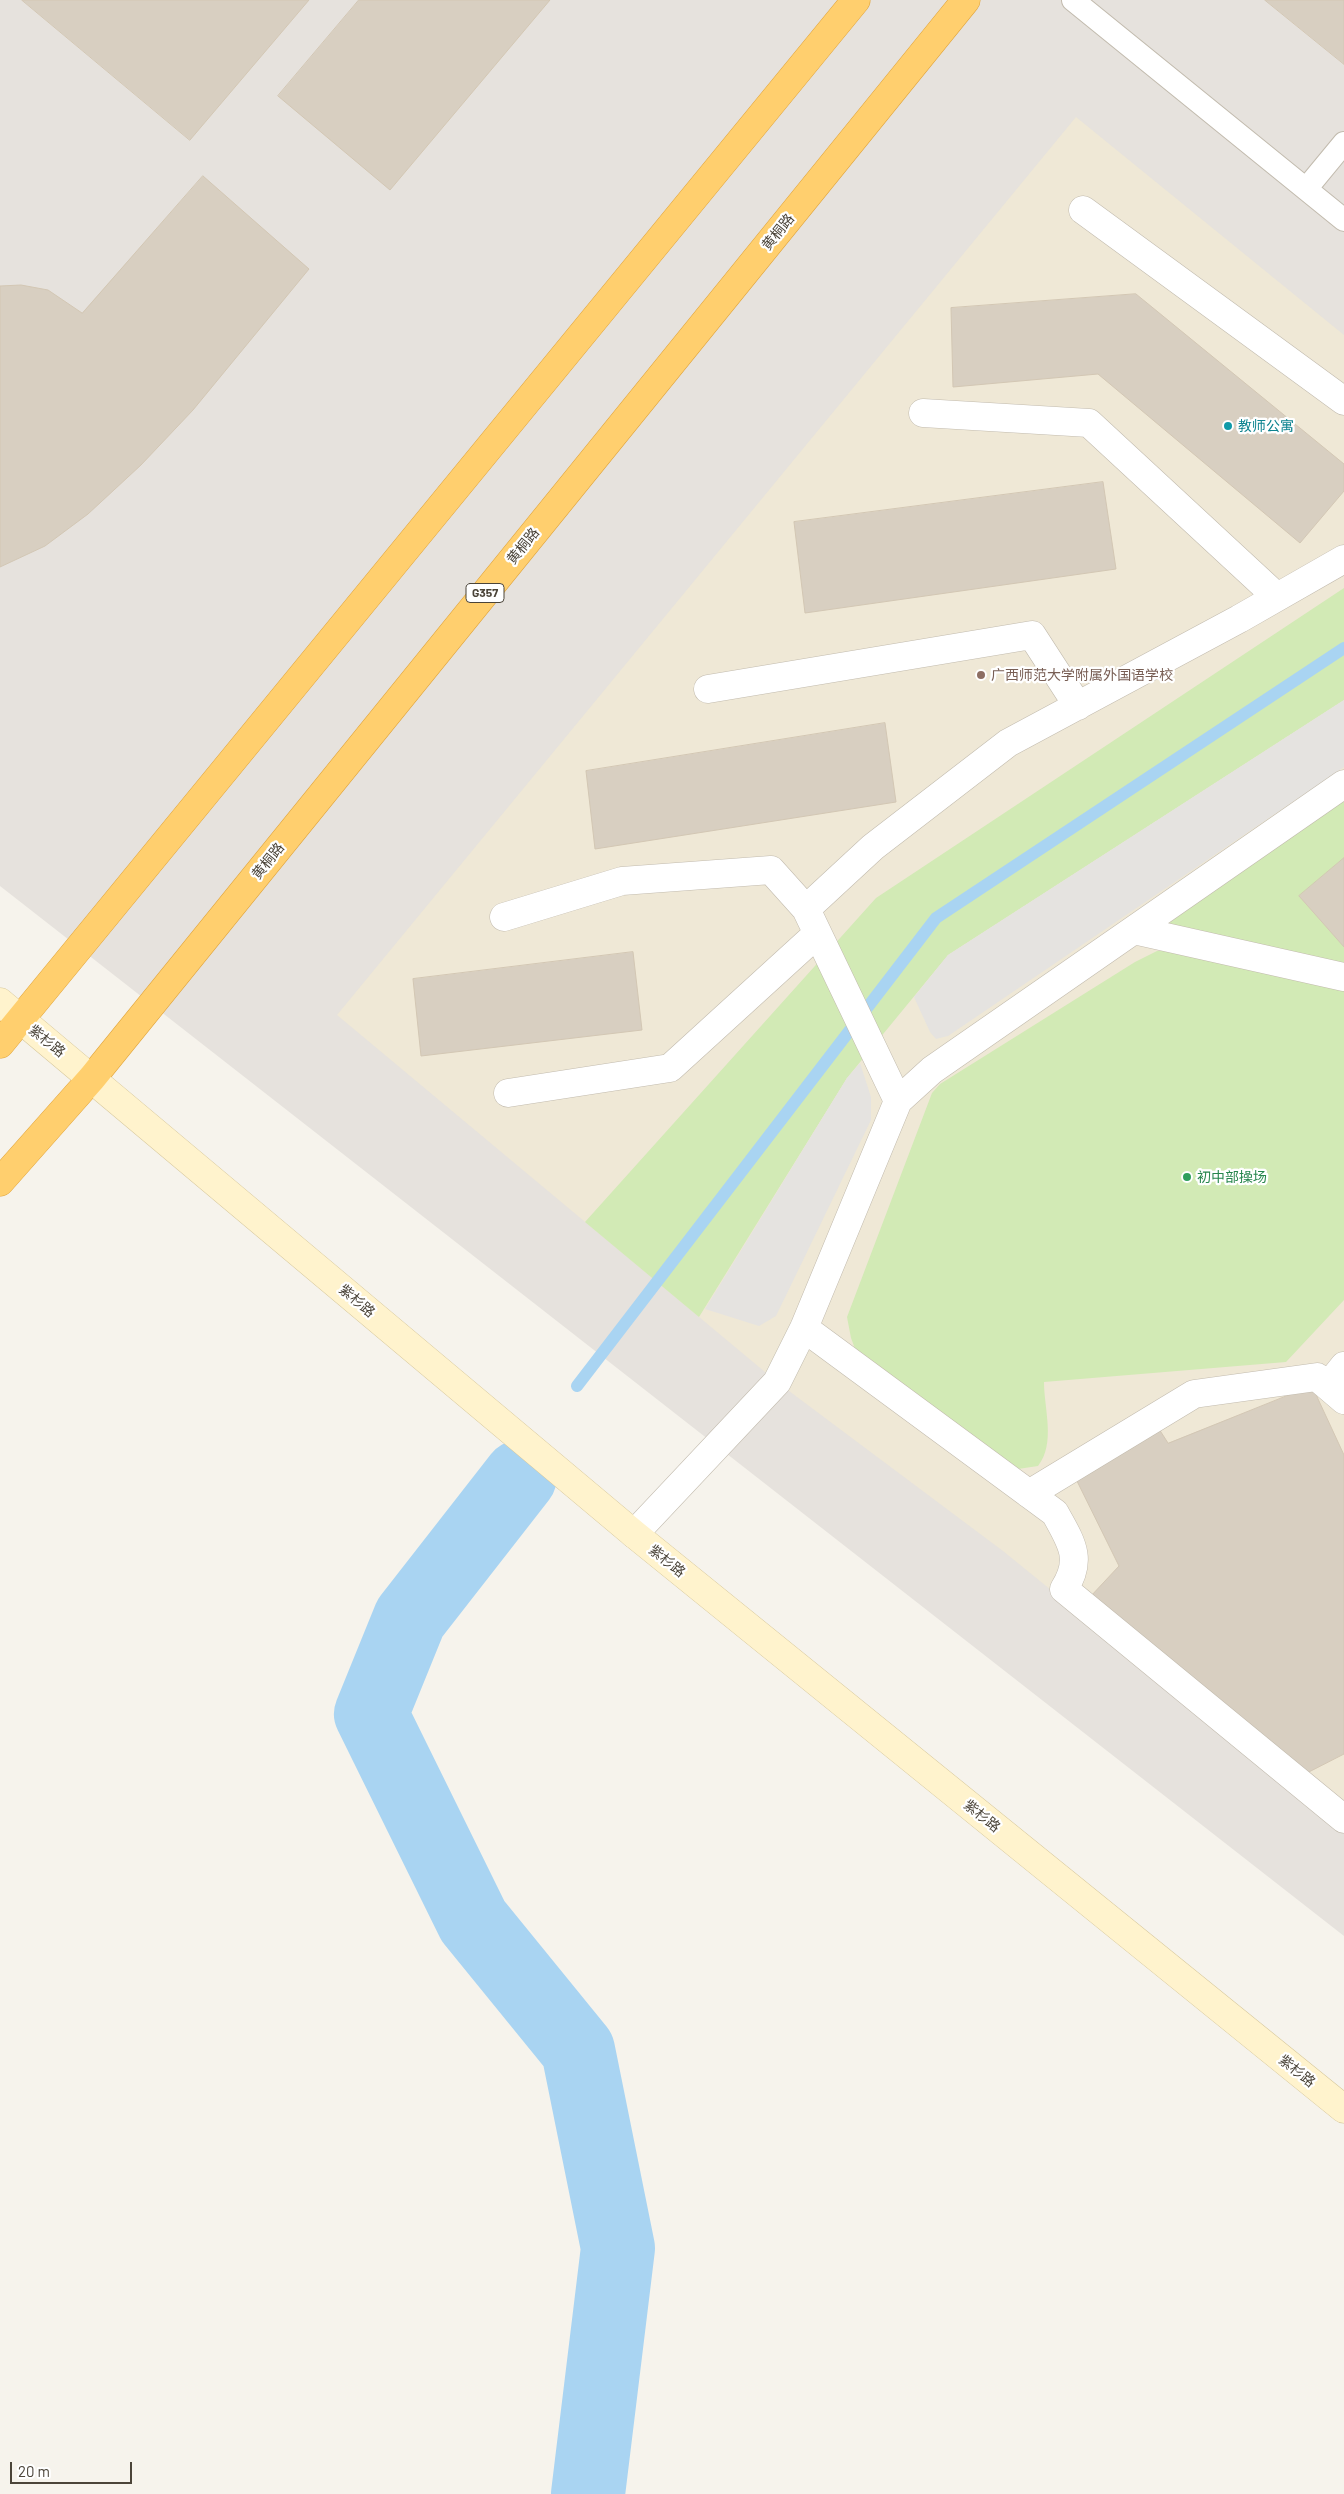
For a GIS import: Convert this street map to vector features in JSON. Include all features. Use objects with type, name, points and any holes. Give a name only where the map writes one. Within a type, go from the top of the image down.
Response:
[{"type":"highway","points":[[0,1044],[856,0]]},
{"type":"highway","name":"黄桐路","points":[[0,1182],[92,1078],[966,0]]},
{"type":"main road","name":"紫杉路","points":[[0,1002],[634,1534],[1344,2109]]},
{"type":"street","points":[[1083,210],[1344,401]]},
{"type":"street","points":[[924,413],[1089,422],[1277,597]]},
{"type":"street","points":[[806,909],[873,847],[1008,743],[1344,559]]},
{"type":"street","points":[[708,689],[1032,635],[1078,706]]},
{"type":"street","points":[[634,1534],[777,1382],[804,1328],[898,1101],[932,1070],[1344,784]]},
{"type":"street","points":[[504,917],[622,881],[771,870],[806,909],[898,1101]]},
{"type":"street","points":[[1134,930],[1344,977]]},
{"type":"street","points":[[508,1093],[670,1068],[817,934]]},
{"type":"street","points":[[804,1328],[1054,1513],[1073,1547],[1073,1574],[1064,1589],[1339,1808]]},
{"type":"street","points":[[1029,1494],[1194,1394],[1317,1378],[1339,1384]]},
{"type":"lane","points":[[1073,0],[1344,220]]},
{"type":"lane","points":[[1306,189],[1344,142]]},
{"type":"shaded area","points":[[0,0],[1344,0],[1344,1936],[0,886]]},
{"type":"shaded area","name":"广西师范大学附属外国语学校","points":[[1076,117],[1344,335],[1344,1828],[1003,1551],[777,1382],[337,1015]]},
{"type":"shaded area","points":[[1344,700],[1344,767],[948,1036],[936,1039],[930,1032],[914,997],[948,955]]},
{"type":"shaded area","points":[[860,1063],[871,1097],[871,1120],[776,1316],[759,1326],[705,1309],[847,1078]]},
{"type":"green space","points":[[1344,588],[1344,700],[948,955],[847,1078],[699,1317],[585,1222],[876,898]]},
{"type":"green space","points":[[1344,784],[1344,977],[1134,930]]},
{"type":"green space","points":[[1157,951],[1176,951],[1344,986],[1344,1300],[1286,1362],[1044,1382],[1048,1426],[1047,1447],[1038,1466],[1018,1469],[989,1452],[860,1362],[851,1338],[847,1317],[932,1093],[940,1084],[1135,962]]},
{"type":"building","points":[[22,0],[309,0],[190,140]]},
{"type":"building","points":[[359,0],[550,0],[390,190],[278,96]]},
{"type":"building","points":[[1265,0],[1344,0],[1344,64]]},
{"type":"building","points":[[203,176],[309,269],[193,410],[141,465],[88,514],[45,546],[0,567],[0,286],[21,285],[48,290],[82,313]]},
{"type":"building","name":"教师公寓","points":[[1136,294],[1344,464],[1344,491],[1300,543],[1098,374],[953,387],[951,308]]},
{"type":"building","points":[[1103,482],[1116,569],[805,613],[794,522]]},
{"type":"building","points":[[885,723],[896,802],[595,849],[586,771]]},
{"type":"building","points":[[1344,858],[1344,947],[1299,896]]},
{"type":"building","points":[[633,952],[642,1030],[421,1056],[413,979]]},
{"type":"building","points":[[1312,1386],[1344,1455],[1344,1754],[1301,1776],[1090,1597],[1119,1566],[1074,1475],[1159,1429],[1168,1443]]},
{"type":"waterway","points":[[577,1386],[936,918],[1344,648]]},
{"type":"waterway","points":[[520,1477],[410,1618],[371,1714],[473,1921],[578,2050],[618,2248],[588,2494]]},
{"type":"place","name":"教师公寓","points":[[1228,426]]},
{"type":"place","name":"广西师范大学附属外国语学校","points":[[981,675]]},
{"type":"place","name":"初中部操场","points":[[1187,1177]]}]
